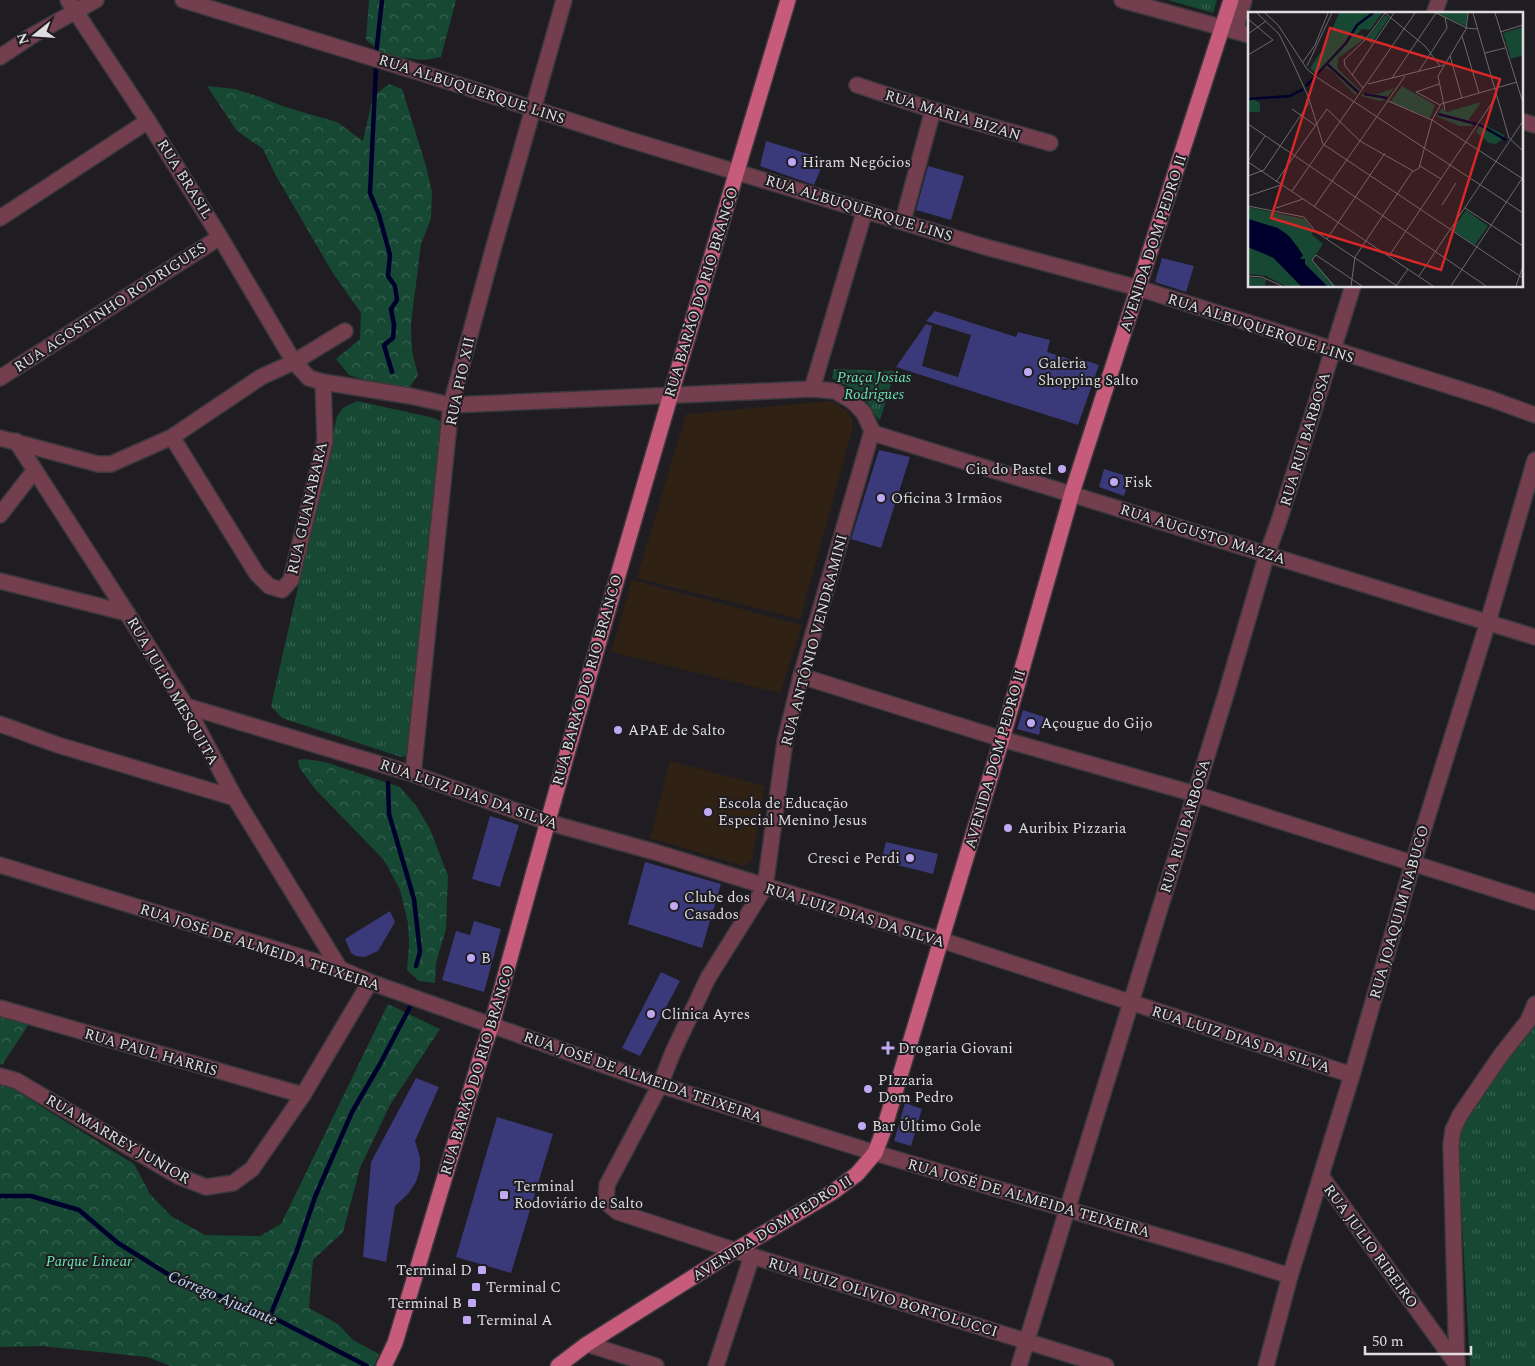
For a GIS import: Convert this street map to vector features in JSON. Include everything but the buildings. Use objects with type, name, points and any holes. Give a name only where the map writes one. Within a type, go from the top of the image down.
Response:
[{"type":"main road","name":"RUA BARÃO DO RIO BRANCO","points":[[386,1363],[395,1343],[492,1024],[547,822],[670,396],[788,0]]},
{"type":"main road","name":"AVENIDA DOM PEDRO II","points":[[558,1366],[587,1344],[736,1250],[833,1192],[857,1174],[875,1153],[1002,739],[1072,494],[1138,288],[1236,31],[1231,0]]},
{"type":"street","points":[[0,57],[71,6],[96,0]]},
{"type":"street","name":"RUA ALBUQUERQUE LINS","points":[[183,0],[736,172],[982,246],[1138,288],[1491,399],[1535,415]]},
{"type":"street","name":"RUA PIO XII","points":[[414,774],[451,405],[532,108],[564,0]]},
{"type":"street","points":[[1122,0],[1236,31],[1244,0]]},
{"type":"street","name":"RUA BRASIL","points":[[71,6],[148,120],[294,362],[310,378],[323,382]]},
{"type":"street","name":"RUA MARIA BIZAN","points":[[857,85],[933,110],[1050,143]]},
{"type":"street","points":[[903,221],[933,110]]},
{"type":"street","points":[[0,218],[148,120]]},
{"type":"street","points":[[1522,121],[1535,125]]},
{"type":"street","points":[[812,389],[865,210]]},
{"type":"street","name":"RUA AGOSTINHO RODRIGUES","points":[[0,378],[220,237]]},
{"type":"street","name":"RUA RUI BARBOSA","points":[[1019,1366],[1267,554],[1352,288]]},
{"type":"street","points":[[0,438],[98,464],[111,464],[172,437],[261,377],[294,362],[345,332]]},
{"type":"street","points":[[323,382],[410,396],[451,405],[812,389],[834,391],[852,401],[864,413],[872,431]]},
{"type":"street","name":"RUA GUANABARA","points":[[172,437],[257,574],[269,586],[282,590],[291,580],[325,441],[323,382]]},
{"type":"street","name":"RUA AUGUSTO MAZZA","points":[[872,431],[876,434],[1535,637]]},
{"type":"street","name":"RUA ANTÔNIO VENDRAMINI","points":[[606,1202],[607,1185],[660,1085],[673,1052],[708,978],[765,887],[785,741],[801,676],[872,431]]},
{"type":"street","name":"RUA JULIO MESQUITA","points":[[16,442],[186,706],[235,798],[340,969]]},
{"type":"street","name":"RUA JOAQUIM NABUCO","points":[[1266,1366],[1290,1276],[1352,1076],[1413,863],[1488,622],[1535,460]]},
{"type":"street","points":[[0,515],[34,471]]},
{"type":"street","points":[[0,581],[127,612]]},
{"type":"street","points":[[801,676],[1002,739],[1195,794],[1535,902]]},
{"type":"street","name":"RUA LUIZ DIAS DA SILVA","points":[[186,706],[414,774],[547,822],[655,852],[941,940],[1352,1076]]},
{"type":"street","points":[[0,724],[58,744],[235,798]]},
{"type":"street","name":"RUA JOSÉ DE ALMEIDA TEIXEIRA","points":[[0,865],[340,969],[370,982],[660,1085],[875,1153],[1290,1276]]},
{"type":"street","name":"RUA MARREY JUNIOR","points":[[0,1076],[17,1081],[178,1176],[206,1187],[232,1183],[252,1169],[303,1095],[370,982]]},
{"type":"street","points":[[1457,1366],[1450,1145],[1453,1130],[1460,1114],[1501,1055],[1528,1021],[1535,1004]]},
{"type":"street","name":"RUA PAUL HARRIS","points":[[0,1008],[303,1095]]},
{"type":"street","name":"RUA JULIO RIBEIRO","points":[[1321,1176],[1457,1366]]},
{"type":"street","name":"RUA LUIZ OLIVIO BORTOLUCCI","points":[[606,1202],[618,1212],[752,1256],[1106,1366]]},
{"type":"street","points":[[716,1366],[752,1256]]},
{"type":"street","points":[[587,1344],[656,1366]]},
{"type":"shaded area","points":[[833,401],[847,411],[853,421],[852,431],[800,619],[637,578],[686,414]]},
{"type":"shaded area","points":[[632,580],[802,625],[780,693],[611,652]]},
{"type":"shaded area","name":"Escola de Educação Especial Menino Jesus","points":[[670,761],[765,786],[752,860],[744,866],[650,838]]},
{"type":"green space","points":[[369,0],[456,0],[441,57],[425,60],[387,56],[366,40]]},
{"type":"green space","points":[[1168,0],[1217,0],[1213,13]]},
{"type":"green space","points":[[389,84],[402,89],[426,166],[432,192],[431,219],[421,244],[411,324],[412,351],[418,375],[409,388],[384,386],[349,375],[336,359],[360,339],[361,313],[331,270],[275,174],[263,149],[237,131],[207,86],[235,89],[285,107],[337,122],[363,141],[373,96]]},
{"type":"green space","name":"Praça Josias Rodrigues","points":[[834,369],[895,371],[880,420],[874,415],[861,394],[832,378]]},
{"type":"green space","points":[[357,401],[434,418],[441,422],[409,755],[401,757],[282,718],[271,706],[337,416],[343,408]]},
{"type":"green space","points":[[305,759],[325,762],[400,787],[417,807],[430,829],[448,876],[446,929],[436,963],[435,983],[419,981],[407,970],[408,923],[400,890],[384,860],[315,789],[299,767],[298,760]]},
{"type":"green space","name":"Parque Linear","points":[[388,1004],[440,1029],[390,1105],[360,1168],[343,1232],[313,1260],[309,1308],[338,1324],[353,1340],[379,1354],[374,1366],[171,1366],[147,1357],[42,1346],[0,1347],[0,1083],[10,1087],[134,1164],[150,1194],[171,1216],[205,1235],[260,1236],[281,1224]]},
{"type":"green space","points":[[0,1015],[29,1024],[2,1065],[0,1064]]},
{"type":"green space","points":[[1535,1025],[1535,1366],[1470,1366],[1458,1146],[1464,1116]]},
{"type":"waterway","points":[[382,0],[377,46],[370,193],[379,215],[390,255],[388,276],[395,286],[397,300],[391,309],[394,325],[393,338],[384,345],[392,372]]},
{"type":"waterway","points":[[388,783],[389,814],[414,899],[420,952],[416,966]]},
{"type":"waterway","points":[[270,1316],[296,1253],[315,1197],[352,1112],[410,1007]]},
{"type":"waterway","name":"Córrego Ajudante","points":[[0,1196],[31,1196],[79,1210],[118,1243],[174,1278],[270,1316],[367,1366]]},
{"type":"place","name":"Hiram Negócios","points":[[792,162]]},
{"type":"place","name":"Galeria Shopping Salto","points":[[1028,372]]},
{"type":"place","name":"Cia do Pastel","points":[[1062,469]]},
{"type":"place","name":"Fisk","points":[[1114,482]]},
{"type":"place","name":"Oficina 3 Irmãos","points":[[881,498]]},
{"type":"place","name":"Açougue do Gijo","points":[[1031,723]]},
{"type":"place","name":"APAE de Salto","points":[[618,730]]},
{"type":"place","name":"Escola de Educação Especial Menino Jesus","points":[[708,812]]},
{"type":"place","name":"Auribix Pizzaria","points":[[1008,828]]},
{"type":"place","name":"Cresci e Perdi","points":[[910,858]]},
{"type":"place","name":"Clube dos Casados","points":[[674,906]]},
{"type":"place","name":"B","points":[[471,958]]},
{"type":"place","name":"Clinica Ayres","points":[[651,1014]]},
{"type":"place","name":"Drogaria Giovani","points":[[888,1048]]},
{"type":"place","name":"PIzzaria Dom Pedro","points":[[868,1089]]},
{"type":"place","name":"Bar Último Gole","points":[[862,1126]]},
{"type":"place","name":"Terminal Rodoviário de Salto","points":[[504,1195]]},
{"type":"place","name":"Terminal D","points":[[482,1270]]},
{"type":"place","name":"Terminal C","points":[[476,1287]]},
{"type":"place","name":"Terminal B","points":[[472,1303]]},
{"type":"place","name":"Terminal A","points":[[467,1320]]}]
